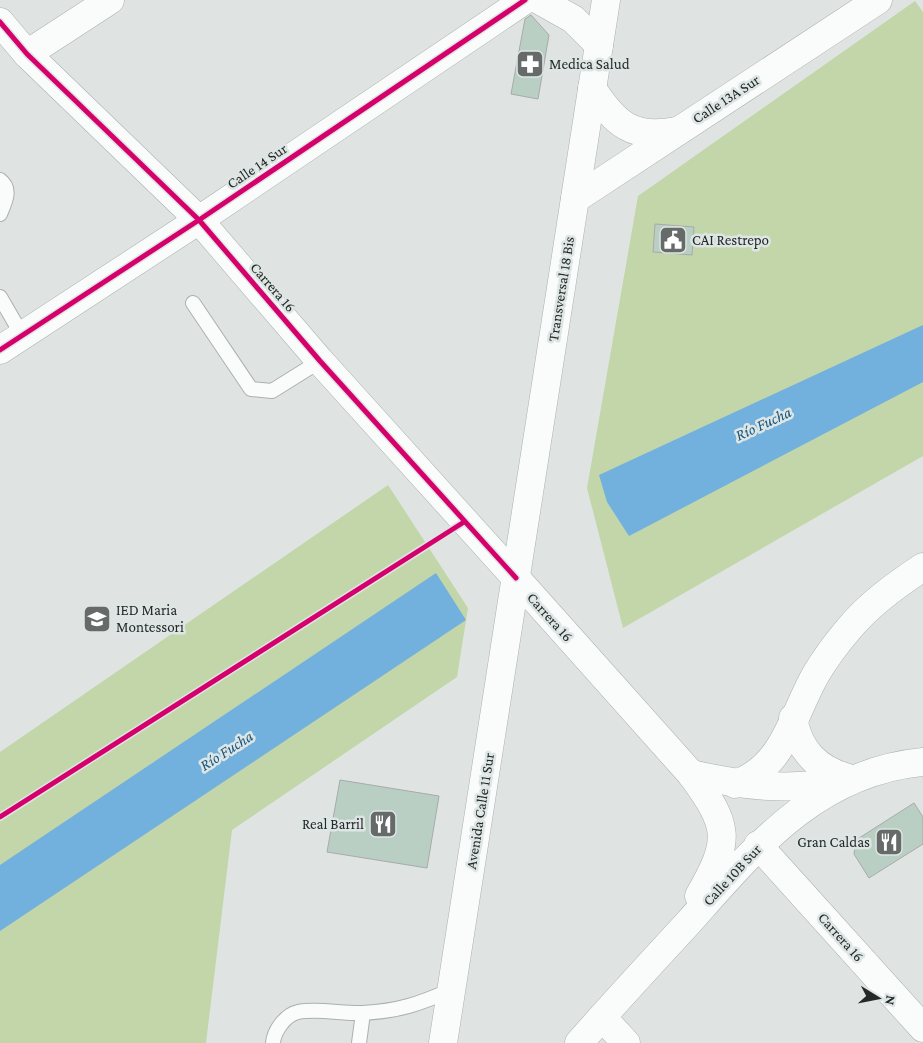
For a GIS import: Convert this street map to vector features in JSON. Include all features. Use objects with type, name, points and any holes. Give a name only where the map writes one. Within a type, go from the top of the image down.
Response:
[{"type":"street","points":[[27,54],[110,0]]},
{"type":"street","name":"Calle 14 Sur","points":[[11,342],[199,220],[525,0]]},
{"type":"street","points":[[539,0],[573,19],[599,44]]},
{"type":"street","name":"Transversal 18 Bis","points":[[516,578],[606,0]]},
{"type":"street","name":"Calle 13A Sur","points":[[575,199],[878,0]]},
{"type":"street","name":"Carrera 16","points":[[0,22],[27,54],[199,220],[320,361],[691,774],[720,818],[722,844],[708,880],[677,935]]},
{"type":"street","points":[[592,88],[604,107],[625,127],[648,134],[677,131]]},
{"type":"street","points":[[735,784],[750,779],[769,763],[778,751],[816,673],[848,630],[900,582],[923,567]]},
{"type":"street","name":"Avenida Calle 11 Sur","points":[[443,1043],[516,578]]},
{"type":"street","points":[[793,718],[796,732],[810,756],[832,773],[857,776]]},
{"type":"street","name":"Calle 10B Sur","points":[[579,1043],[758,846],[801,808],[857,776],[881,768],[923,762]]},
{"type":"street","points":[[691,774],[735,784],[784,787],[808,786],[857,776]]},
{"type":"street","name":"Carrera 16","points":[[758,846],[923,1028]]},
{"type":"street","points":[[602,1017],[626,1043]]},
{"type":"lane","points":[[0,180],[6,186],[8,194],[0,214]]},
{"type":"lane","points":[[0,297],[11,342]]},
{"type":"lane","points":[[193,303],[251,389],[272,392],[320,361]]},
{"type":"lane","points":[[273,1043],[274,1037],[284,1020],[298,1012],[363,1013],[415,1006],[451,990]]},
{"type":"lane","points":[[359,1043],[363,1013]]},
{"type":"green space","points":[[915,1],[923,12],[923,456],[623,628],[587,488],[638,196]]},
{"type":"green space","points":[[388,485],[468,608],[457,677],[232,830],[206,1043],[0,1043],[0,752]]},
{"type":"water","name":"Río Fucha","points":[[923,325],[923,382],[629,536],[607,502],[599,475]]},
{"type":"water","name":"Río Fucha","points":[[436,573],[466,620],[0,931],[0,865]]},
{"type":"building","name":"Medica Salud","points":[[531,15],[549,35],[538,99],[511,94],[525,19]]},
{"type":"building","name":"CAI Restrepo","points":[[655,224],[694,227],[692,255],[653,252]]},
{"type":"building","name":"Real Barril","points":[[340,780],[439,796],[427,868],[327,852]]},
{"type":"building","name":"Gran Caldas","points":[[914,803],[923,817],[923,844],[869,878],[854,854],[856,840]]},
{"type":"cycle path","points":[[0,350],[199,220],[525,0]]},
{"type":"cycle path","points":[[0,22],[27,54],[199,220],[320,361],[516,578]]},
{"type":"cycle path","points":[[0,817],[464,522]]},
{"type":"place","name":"Medica Salud","points":[[530,64]]},
{"type":"place","name":"CAI Restrepo","points":[[673,240]]},
{"type":"place","name":"IED Maria Montessori","points":[[97,619]]},
{"type":"place","name":"Real Barril","points":[[383,824]]},
{"type":"place","name":"Gran Caldas","points":[[889,842]]}]
